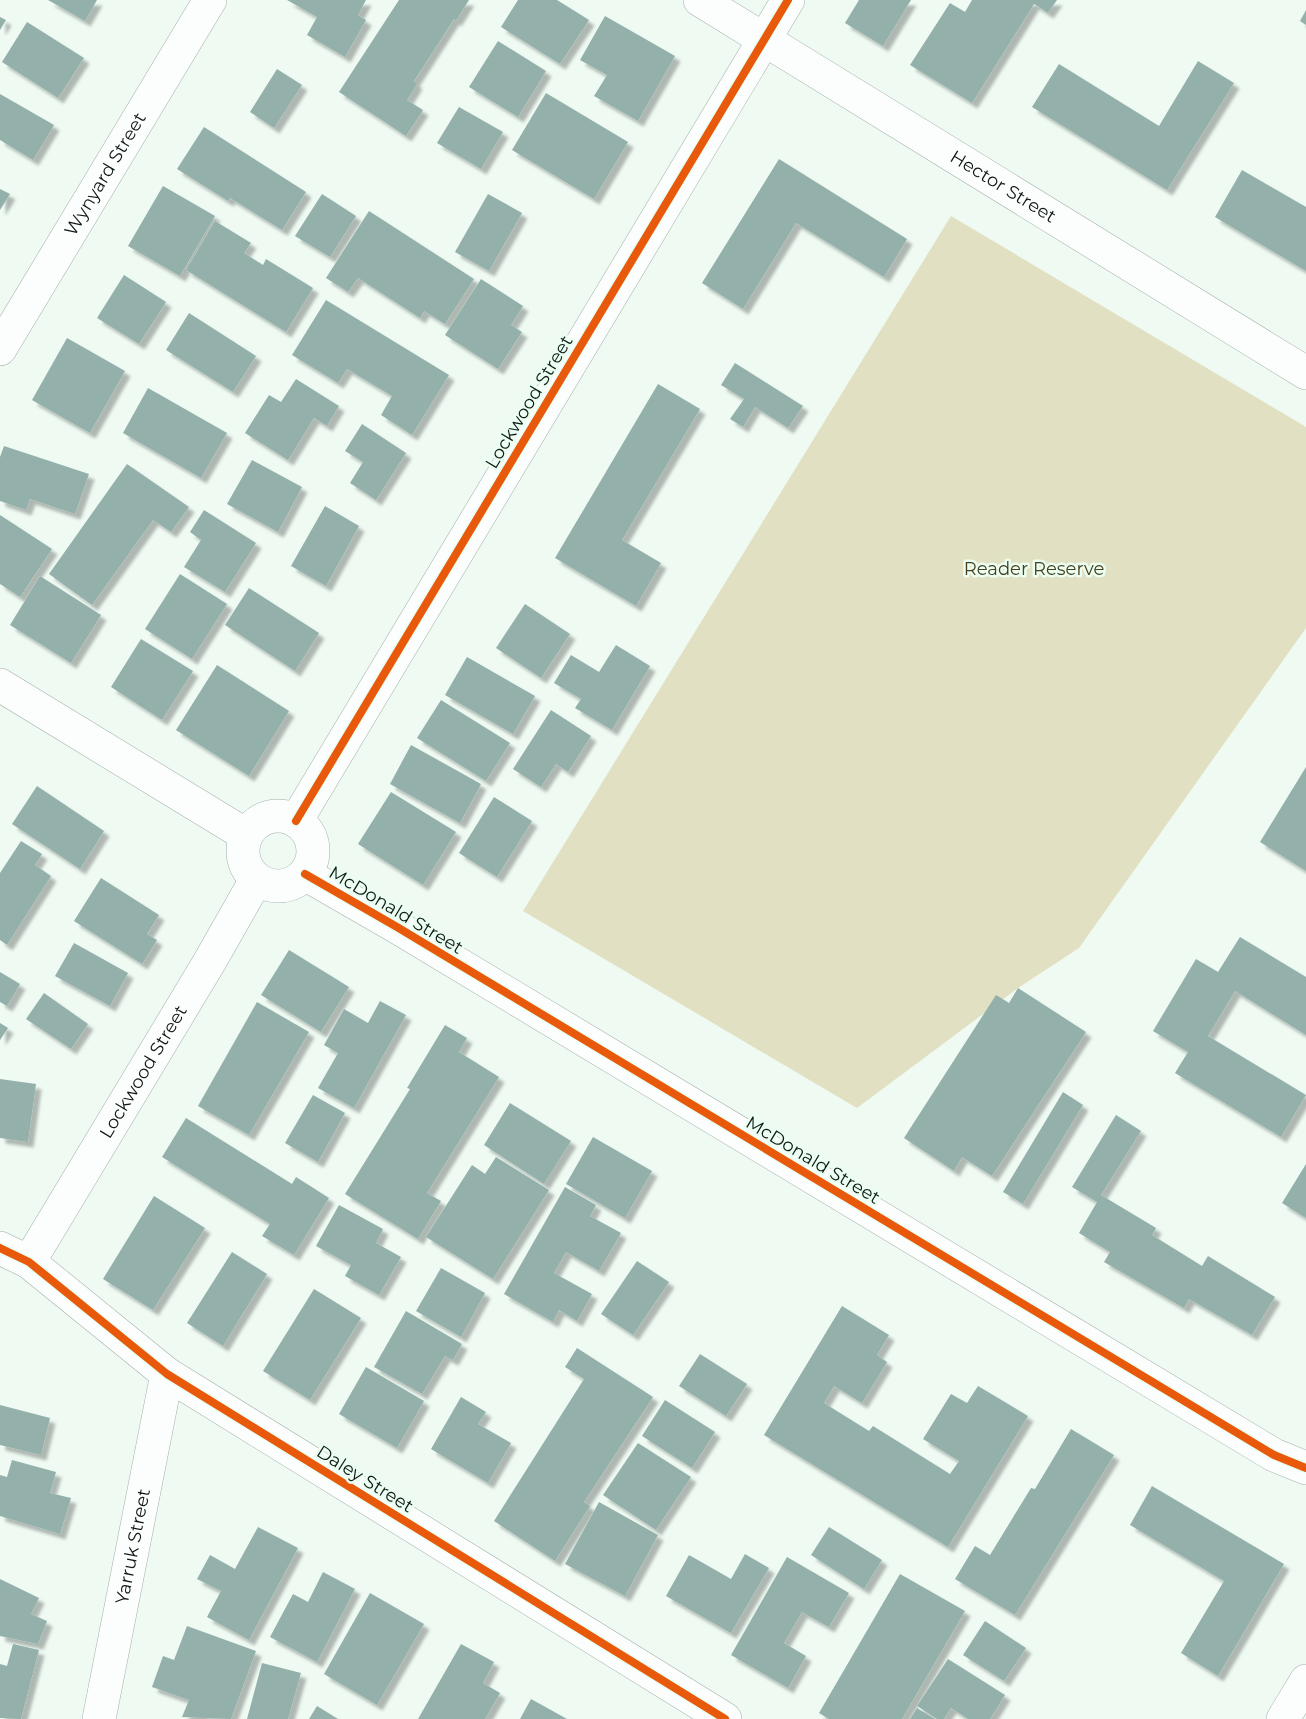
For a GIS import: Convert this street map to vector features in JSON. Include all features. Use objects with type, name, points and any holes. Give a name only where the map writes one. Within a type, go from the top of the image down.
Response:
[{"type":"street","name":"Wynyard Street","points":[[0,350],[210,0]]},
{"type":"street","name":"Hector Street","points":[[700,0],[1306,373]]},
{"type":"street","name":"Lockwood Street","points":[[296,820],[788,0]]},
{"type":"street","points":[[0,685],[246,836]]},
{"type":"street","points":[[277,815],[296,820],[305,828],[311,839],[313,851],[311,863],[305,874],[295,882],[282,886],[269,885],[256,880],[243,860],[246,836],[251,828],[267,817],[277,815]]},
{"type":"street","name":"McDonald Street","points":[[305,874],[407,933],[1274,1455],[1306,1468]]},
{"type":"street","name":"Lockwood Street","points":[[29,1262],[210,962],[256,880]]},
{"type":"street","name":"Daley Street","points":[[0,1248],[29,1262],[167,1374],[725,1719]]},
{"type":"street","name":"Yarruk Street","points":[[99,1719],[167,1374]]},
{"type":"street","name":"McDonald Street","points":[[1274,1455],[1306,1486]]},
{"type":"street","points":[[1283,1719],[1306,1681]]},
{"type":"green space","name":"Reader Reserve","points":[[951,216],[1306,427],[1306,628],[1079,948],[1018,988],[857,1108],[523,911]]},
{"type":"building","points":[[48,0],[97,0],[85,21]]},
{"type":"building","points":[[287,0],[366,0],[358,15],[366,20],[345,57],[307,35],[317,17]]},
{"type":"building","points":[[399,0],[469,0],[414,81],[417,84],[407,100],[423,110],[406,136],[339,92]]},
{"type":"building","points":[[518,0],[557,0],[589,20],[560,64],[501,27]]},
{"type":"building","points":[[859,0],[911,0],[883,46],[845,23]]},
{"type":"building","points":[[972,0],[1057,0],[1048,13],[1034,4],[972,103],[910,65],[950,3],[965,12]]},
{"type":"building","points":[[1306,10],[1306,25],[1300,21]]},
{"type":"building","points":[[605,16],[675,56],[638,121],[594,96],[607,75],[580,60]]},
{"type":"building","points":[[0,17],[6,20],[0,30]]},
{"type":"building","points":[[27,22],[84,58],[58,98],[2,62]]},
{"type":"building","points":[[498,41],[546,71],[518,117],[469,87]]},
{"type":"building","points":[[1198,61],[1234,83],[1167,190],[1032,107],[1059,64],[1159,126]]},
{"type":"building","points":[[277,69],[302,85],[274,128],[250,112]]},
{"type":"building","points":[[546,93],[628,142],[594,199],[512,150]]},
{"type":"building","points":[[0,94],[54,125],[33,160],[0,140]]},
{"type":"building","points":[[459,107],[503,132],[481,169],[437,143]]},
{"type":"building","points":[[204,127],[306,192],[282,230],[230,198],[228,201],[177,169]]},
{"type":"building","points":[[779,159],[907,239],[884,277],[796,223],[743,309],[702,283]]},
{"type":"building","points":[[1242,170],[1306,207],[1306,271],[1215,217]]},
{"type":"building","points":[[163,186],[215,216],[180,276],[128,246]]},
{"type":"building","points":[[0,189],[10,194],[0,210]]},
{"type":"building","points":[[322,194],[356,216],[330,257],[295,236]]},
{"type":"building","points":[[488,194],[522,213],[489,271],[455,252]]},
{"type":"building","points":[[369,211],[474,279],[445,324],[424,311],[420,318],[358,278],[348,292],[326,278]]},
{"type":"building","points":[[215,221],[251,243],[244,253],[263,265],[266,259],[313,288],[286,332],[186,270]]},
{"type":"building","points":[[124,275],[166,302],[139,344],[97,318]]},
{"type":"building","points":[[481,279],[523,306],[511,325],[522,332],[498,369],[445,335]]},
{"type":"building","points":[[326,300],[449,375],[412,435],[381,415],[392,396],[347,369],[338,383],[292,355]]},
{"type":"building","points":[[189,313],[256,356],[233,392],[166,350]]},
{"type":"building","points":[[67,338],[125,371],[90,433],[32,400]]},
{"type":"building","points":[[735,363],[803,406],[788,428],[755,407],[743,427],[730,419],[744,399],[721,385]]},
{"type":"building","points":[[296,379],[339,406],[327,426],[314,418],[288,460],[245,433],[269,395],[281,402]]},
{"type":"building","points":[[658,384],[700,409],[622,540],[661,563],[636,606],[555,558]]},
{"type":"building","points":[[148,388],[227,433],[201,478],[123,433]]},
{"type":"building","points":[[362,424],[406,453],[376,500],[350,483],[363,462],[345,451]]},
{"type":"building","points":[[4,446],[89,474],[75,514],[30,499],[26,510],[0,501],[0,457]]},
{"type":"building","points":[[252,460],[302,487],[278,532],[227,504]]},
{"type":"building","points":[[127,464],[189,507],[171,532],[153,520],[92,605],[49,574]]},
{"type":"building","points":[[325,506],[359,526],[326,586],[291,566]]},
{"type":"building","points":[[204,510],[256,543],[225,592],[184,567],[201,540],[190,532]]},
{"type":"building","points":[[0,515],[52,549],[20,597],[0,584]]},
{"type":"building","points":[[180,574],[227,604],[192,659],[145,629]]},
{"type":"building","points":[[40,576],[101,615],[71,663],[10,625]]},
{"type":"building","points":[[249,588],[319,633],[295,671],[225,625]]},
{"type":"building","points":[[525,604],[570,634],[541,678],[496,648]]},
{"type":"building","points":[[141,639],[193,671],[162,720],[111,687]]},
{"type":"building","points":[[616,645],[650,666],[612,730],[575,708],[581,699],[554,683],[571,655],[599,672]]},
{"type":"building","points":[[467,657],[535,696],[513,734],[445,695]]},
{"type":"building","points":[[217,665],[289,711],[249,776],[176,730]]},
{"type":"building","points":[[441,700],[510,743],[486,781],[417,738]]},
{"type":"building","points":[[551,710],[591,736],[568,772],[556,764],[541,787],[513,769]]},
{"type":"building","points":[[411,745],[481,784],[460,823],[390,784]]},
{"type":"building","points":[[1306,767],[1306,871],[1260,842]]},
{"type":"building","points":[[37,786],[104,831],[80,869],[12,824]]},
{"type":"building","points":[[391,792],[456,832],[423,885],[358,844]]},
{"type":"building","points":[[494,797],[532,821],[497,877],[459,853]]},
{"type":"building","points":[[21,841],[42,854],[35,865],[51,876],[7,945],[0,940],[0,873]]},
{"type":"building","points":[[101,878],[159,915],[147,934],[157,940],[142,964],[74,921]]},
{"type":"building","points":[[1240,937],[1306,977],[1306,1035],[1235,991],[1208,1036],[1306,1095],[1281,1137],[1175,1073],[1188,1052],[1153,1031],[1196,959],[1218,972]]},
{"type":"building","points":[[74,943],[128,973],[110,1006],[55,976]]},
{"type":"building","points":[[289,950],[349,987],[321,1032],[261,995]]},
{"type":"building","points":[[0,972],[20,984],[7,1006],[0,1002]]},
{"type":"building","points":[[1018,988],[1086,1032],[992,1176],[962,1157],[954,1171],[904,1138],[996,995],[1009,1003]]},
{"type":"building","points":[[44,993],[88,1024],[71,1049],[26,1019]]},
{"type":"building","points":[[380,1001],[406,1015],[354,1108],[318,1088],[338,1053],[324,1045],[344,1009],[368,1023]]},
{"type":"building","points":[[257,1002],[309,1032],[249,1135],[198,1106]]},
{"type":"building","points":[[0,1023],[8,1028],[0,1040]]},
{"type":"building","points":[[445,1025],[467,1038],[459,1052],[499,1077],[427,1193],[441,1201],[418,1239],[345,1194],[410,1089],[407,1088]]},
{"type":"building","points":[[0,1079],[36,1084],[28,1142],[0,1138]]},
{"type":"building","points":[[1063,1092],[1083,1105],[1023,1204],[1003,1192]]},
{"type":"building","points":[[313,1095],[345,1113],[318,1162],[285,1143]]},
{"type":"building","points":[[510,1103],[571,1141],[544,1184],[484,1145]]},
{"type":"building","points":[[1116,1115],[1141,1131],[1101,1195],[1156,1228],[1152,1235],[1202,1266],[1208,1256],[1275,1297],[1252,1335],[1189,1299],[1184,1308],[1104,1262],[1110,1252],[1079,1233],[1097,1202],[1072,1187]]},
{"type":"building","points":[[186,1118],[292,1184],[296,1177],[329,1198],[294,1255],[262,1236],[270,1224],[162,1157]]},
{"type":"building","points":[[593,1137],[652,1171],[625,1218],[566,1184]]},
{"type":"building","points":[[496,1157],[549,1190],[493,1279],[426,1237],[472,1165],[485,1174]]},
{"type":"building","points":[[1306,1164],[1306,1218],[1282,1203]]},
{"type":"building","points":[[565,1187],[596,1205],[590,1216],[621,1233],[599,1271],[566,1252],[554,1273],[592,1294],[577,1321],[559,1310],[553,1322],[504,1294]]},
{"type":"building","points":[[154,1196],[205,1228],[153,1310],[103,1279]]},
{"type":"building","points":[[339,1205],[383,1229],[376,1243],[401,1257],[379,1295],[345,1276],[351,1265],[316,1246]]},
{"type":"building","points":[[232,1252],[267,1274],[223,1346],[187,1323]]},
{"type":"building","points":[[637,1261],[669,1282],[633,1335],[601,1314]]},
{"type":"building","points":[[441,1268],[485,1293],[461,1337],[416,1311]]},
{"type":"building","points":[[314,1289],[361,1318],[310,1400],[263,1371]]},
{"type":"building","points":[[842,1306],[889,1335],[877,1355],[887,1362],[862,1403],[834,1386],[824,1403],[869,1431],[873,1426],[950,1474],[959,1461],[923,1439],[951,1394],[967,1403],[978,1386],[1028,1416],[948,1547],[764,1435]]},
{"type":"building","points":[[406,1311],[462,1344],[453,1360],[445,1356],[422,1394],[374,1367]]},
{"type":"building","points":[[577,1348],[653,1397],[584,1502],[590,1506],[555,1561],[494,1521],[584,1379],[565,1367]]},
{"type":"building","points":[[700,1354],[747,1384],[726,1416],[679,1386]]},
{"type":"building","points":[[366,1367],[424,1401],[397,1448],[339,1414]]},
{"type":"building","points":[[461,1397],[486,1412],[478,1424],[511,1443],[488,1483],[431,1449]]},
{"type":"building","points":[[665,1400],[715,1432],[692,1468],[642,1436]]},
{"type":"building","points":[[0,1405],[50,1418],[41,1455],[0,1445]]},
{"type":"building","points":[[1071,1429],[1114,1455],[1015,1615],[955,1579],[975,1546],[990,1555],[1031,1488],[1035,1489]]},
{"type":"building","points":[[638,1443],[691,1477],[656,1530],[603,1495]]},
{"type":"building","points":[[12,1460],[56,1472],[50,1493],[71,1498],[60,1534],[0,1516],[0,1475],[7,1477]]},
{"type":"building","points":[[1152,1486],[1284,1564],[1218,1676],[1181,1653],[1224,1581],[1130,1525]]},
{"type":"building","points":[[599,1502],[658,1535],[625,1596],[565,1564]]},
{"type":"building","points":[[258,1527],[298,1548],[249,1640],[207,1617],[221,1591],[197,1579],[210,1555],[235,1569]]},
{"type":"building","points":[[829,1527],[882,1560],[864,1589],[811,1555]]},
{"type":"building","points":[[745,1554],[769,1568],[731,1633],[666,1596],[689,1555],[731,1579]]},
{"type":"building","points":[[787,1557],[849,1593],[829,1627],[802,1612],[784,1643],[806,1656],[788,1688],[731,1655]]},
{"type":"building","points":[[323,1572],[355,1589],[317,1662],[270,1637],[293,1594],[308,1602]]},
{"type":"building","points":[[900,1574],[965,1611],[902,1719],[829,1719],[819,1713]]},
{"type":"building","points":[[0,1579],[39,1598],[31,1614],[47,1621],[38,1644],[0,1636]]},
{"type":"building","points":[[370,1593],[424,1624],[377,1705],[324,1674]]},
{"type":"building","points":[[985,1621],[1026,1648],[1004,1681],[963,1655]]},
{"type":"building","points":[[187,1626],[256,1651],[231,1719],[182,1717],[189,1700],[152,1687],[163,1656],[174,1660]]},
{"type":"building","points":[[13,1644],[39,1650],[21,1719],[0,1718],[0,1664],[7,1666]]},
{"type":"building","points":[[461,1644],[494,1662],[483,1683],[500,1693],[485,1719],[418,1719]]},
{"type":"building","points":[[948,1659],[1005,1695],[990,1719],[968,1719],[951,1708],[944,1719],[937,1719],[917,1706]]},
{"type":"building","points":[[262,1663],[301,1673],[288,1719],[247,1719]]},
{"type":"building","points":[[531,1699],[567,1719],[520,1719]]},
{"type":"building","points":[[317,1706],[338,1719],[309,1719]]},
{"type":"building","points":[[917,1708],[935,1719],[910,1719]]},
{"type":"cycle path","points":[[296,821],[788,0]]},
{"type":"cycle path","points":[[305,874],[397,927],[1274,1455],[1306,1468]]},
{"type":"cycle path","points":[[0,1248],[29,1262],[167,1374],[725,1719]]}]
